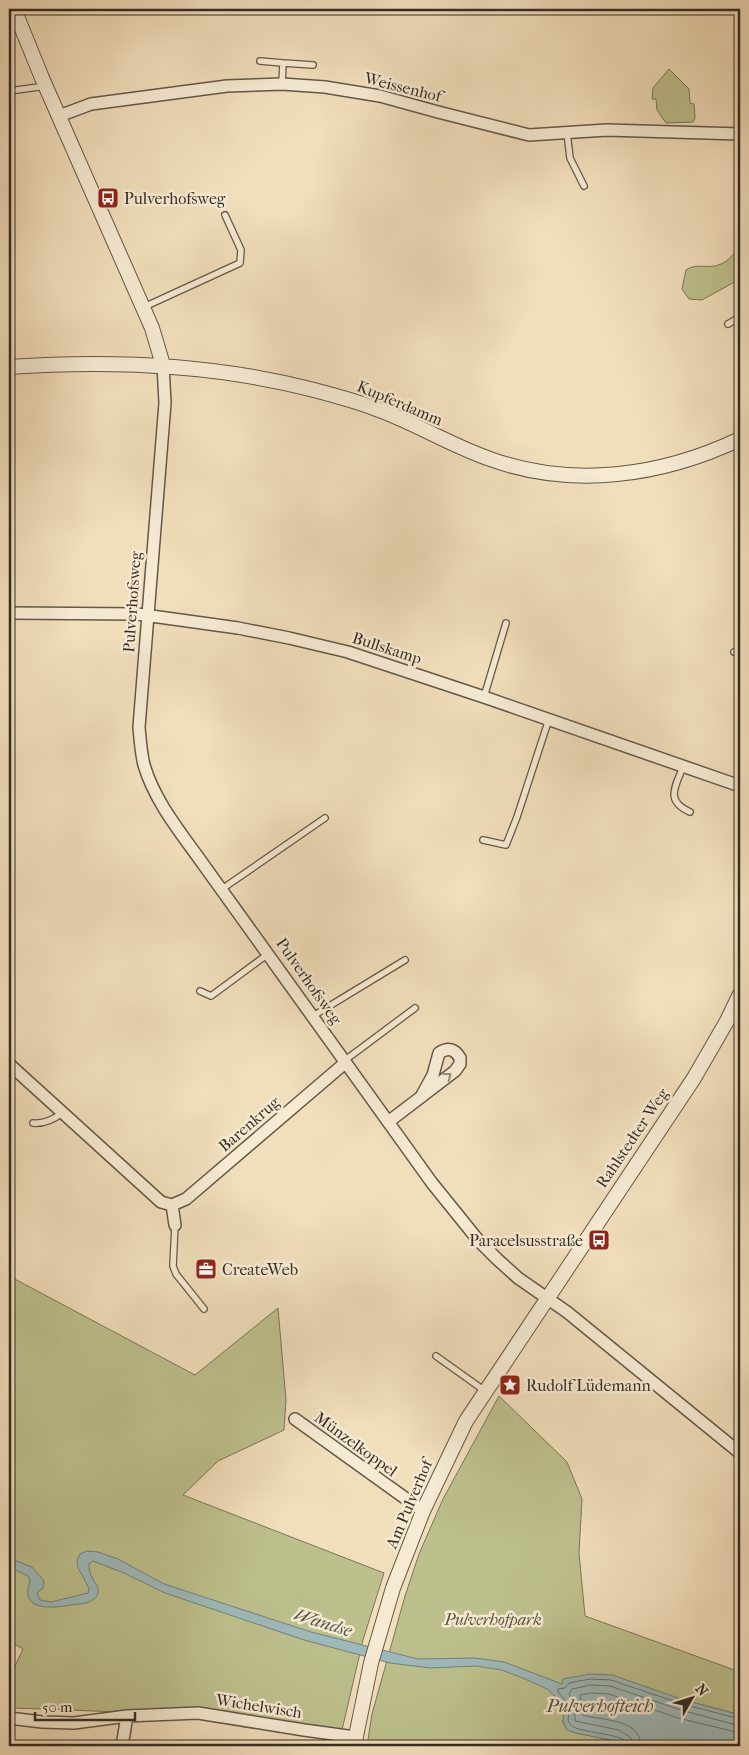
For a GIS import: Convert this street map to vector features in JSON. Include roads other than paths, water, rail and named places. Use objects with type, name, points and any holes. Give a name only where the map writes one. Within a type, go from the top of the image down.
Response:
[{"type":"street","name":"Pulverhofsweg","points":[[14,9],[59,116],[144,307],[163,365],[165,403],[139,727],[144,764],[155,793],[168,814],[432,1184],[478,1240],[518,1278],[547,1298]]},
{"type":"street","name":"Weissenhof","points":[[59,116],[91,104],[236,85],[282,84],[325,87],[380,96],[529,135],[607,130],[740,134]]},
{"type":"street","name":"Kupferdamm","points":[[9,367],[84,363],[163,365],[262,378],[327,394],[380,410],[443,440],[490,459],[537,472],[576,476],[641,472],[696,457],[740,439]]},
{"type":"street","name":"Bullskamp","points":[[9,613],[148,616],[238,628],[348,652],[484,696],[740,786]]},
{"type":"street","name":"Rahlstedter Weg","points":[[547,1298],[694,1078],[727,1021],[740,994]]},
{"type":"street","name":"Barenkrug","points":[[172,1205],[182,1202],[193,1194],[344,1062]]},
{"type":"street","points":[[9,1064],[161,1202],[172,1205],[175,1225]]},
{"type":"street","points":[[388,1122],[421,1097]]},
{"type":"street","name":"Am Pulverhof","points":[[354,1742],[371,1663],[393,1588],[423,1511],[466,1421],[547,1298]]},
{"type":"street","points":[[547,1298],[567,1312],[740,1453]]},
{"type":"street","name":"Münzelkoppel","points":[[295,1419],[423,1511]]},
{"type":"street","name":"Wichelwisch","points":[[9,1718],[74,1723],[128,1716],[198,1713],[304,1730],[354,1742]]},
{"type":"street","points":[[122,1746],[128,1716]]},
{"type":"lane","points":[[260,61],[313,65]]},
{"type":"lane","points":[[282,84],[284,64]]},
{"type":"lane","points":[[9,91],[46,86]]},
{"type":"lane","points":[[567,133],[570,158],[584,186]]},
{"type":"lane","points":[[144,307],[240,264],[241,250],[225,215]]},
{"type":"lane","points":[[728,324],[740,317]]},
{"type":"lane","points":[[484,696],[506,623]]},
{"type":"lane","points":[[483,840],[506,845],[517,817],[548,719]]},
{"type":"lane","points":[[684,767],[673,792],[674,797],[682,808],[690,812]]},
{"type":"lane","points":[[222,889],[325,818]]},
{"type":"lane","points":[[200,991],[211,996],[268,954]]},
{"type":"lane","points":[[313,1016],[405,960]]},
{"type":"lane","points":[[344,1062],[415,1008]]},
{"type":"lane","points":[[33,1123],[53,1120],[62,1113]]},
{"type":"lane","points":[[175,1225],[173,1266],[176,1274],[204,1309]]},
{"type":"lane","points":[[436,1356],[485,1391]]},
{"type":"water","name":"Pulverhofteich","points":[[87,1551],[98,1552],[118,1559],[164,1584],[311,1632],[418,1659],[475,1658],[504,1662],[562,1684],[563,1679],[590,1674],[612,1675],[684,1700],[740,1715],[740,1746],[626,1746],[616,1741],[576,1733],[567,1730],[563,1722],[564,1710],[561,1702],[547,1689],[502,1670],[476,1666],[430,1668],[390,1663],[304,1640],[165,1593],[124,1573],[93,1561],[89,1564],[89,1567],[98,1590],[95,1599],[80,1604],[55,1607],[39,1606],[29,1598],[30,1581],[28,1576],[9,1567],[9,1558],[32,1567],[44,1581],[43,1588],[37,1593],[40,1600],[51,1602],[88,1593],[89,1588],[78,1568],[77,1560],[80,1554]]},
{"type":"place","name":"Pulverhofsweg","points":[[108,198]]},
{"type":"place","name":"Paracelsusstraße","points":[[599,1240]]},
{"type":"place","name":"CreateWeb","points":[[206,1269]]},
{"type":"place","name":"Rudolf Lüdemann","points":[[510,1385]]},
{"type":"park label","name":"Pulverhofpark","points":[[493,1619]]},
{"type":"water label","name":"Wandse","points":[[323,1623]]}]
